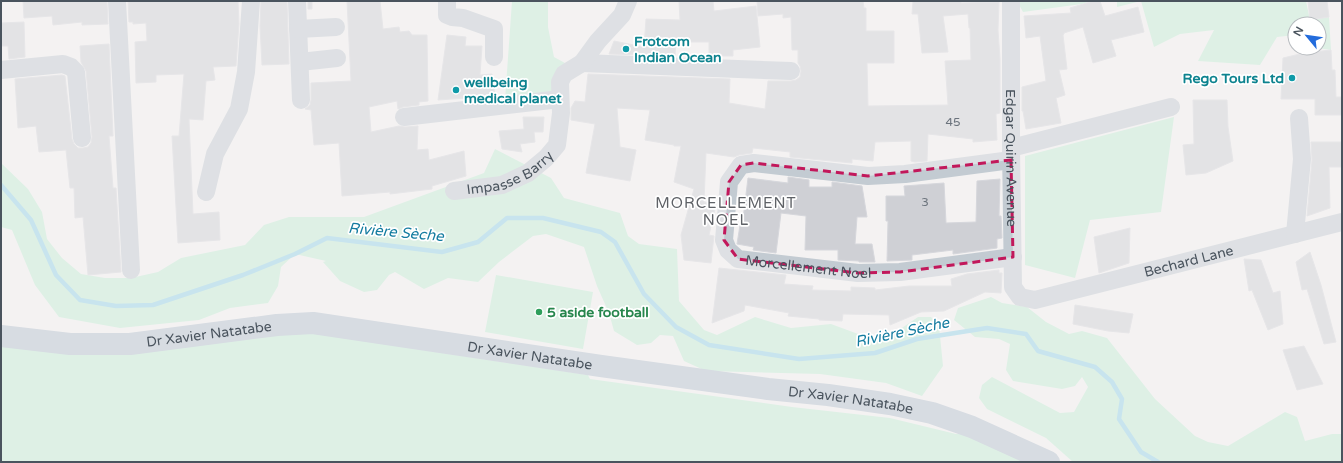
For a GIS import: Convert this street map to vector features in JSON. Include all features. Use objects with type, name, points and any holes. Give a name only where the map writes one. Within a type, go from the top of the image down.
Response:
[{"type":"main road","name":"Dr Xavier Natatabe","points":[[1,336],[70,344],[130,344],[277,325],[313,323],[600,366],[890,404],[932,413],[972,427],[1049,462]]},
{"type":"street","points":[[117,1],[131,270]]},
{"type":"street","points":[[206,192],[215,154],[239,109],[246,72],[251,1]]},
{"type":"street","points":[[297,1],[301,100]]},
{"type":"street","points":[[447,1],[447,15],[463,18],[494,29],[494,57]]},
{"type":"street","name":"Impasse Barry","points":[[454,192],[502,185],[528,173],[546,158],[557,145],[561,113],[560,82],[564,74],[582,63],[598,40],[622,15],[628,1]]},
{"type":"street","name":"Edgar Quirin Avenue","points":[[1011,1],[1013,286],[1020,297],[1036,300]]},
{"type":"street","points":[[298,29],[336,27]]},
{"type":"street","points":[[300,62],[337,58]]},
{"type":"street","points":[[582,63],[791,72]]},
{"type":"street","points":[[1,70],[63,64],[71,67],[76,72],[82,138]]},
{"type":"street","points":[[404,117],[560,99]]},
{"type":"street","name":"Morcellement Noel","points":[[1013,257],[900,272],[858,273],[738,258],[728,250],[724,240],[729,182],[741,165],[754,163],[868,176],[905,174],[1011,154],[1171,107]]},
{"type":"street","points":[[1295,234],[1302,159],[1299,118]]},
{"type":"street","name":"Bechard Lane","points":[[1036,300],[1342,222]]},
{"type":"highlighted area","points":[[1011,160],[1013,257],[900,272],[858,273],[738,259],[724,240],[729,182],[741,165],[754,163],[868,176]]},
{"type":"green space","points":[[512,1],[548,1],[548,27],[554,57],[574,68],[556,96],[505,100]]},
{"type":"green space","points":[[1017,1],[1091,1],[1082,4],[1023,12]]},
{"type":"green space","points":[[1117,1],[1141,1],[1117,7]]},
{"type":"green space","points":[[1141,1],[1306,1],[1309,16],[1287,16],[1287,36],[1277,37],[1260,65],[1198,61],[1214,30],[1180,34],[1154,47]]},
{"type":"green space","points":[[1327,17],[1329,17],[1331,50],[1327,49]]},
{"type":"green space","points":[[1174,117],[1161,212],[1090,220],[1075,278],[1025,265],[1025,156]]},
{"type":"green space","points":[[495,149],[551,178],[564,198],[620,213],[628,236],[639,244],[677,249],[679,301],[704,330],[717,335],[755,317],[791,328],[831,324],[869,338],[896,332],[918,317],[931,317],[939,326],[943,366],[922,396],[886,383],[820,374],[706,371],[684,361],[673,336],[660,335],[651,343],[637,345],[614,331],[609,313],[597,286],[584,247],[546,234],[533,236],[499,262],[478,282],[448,278],[424,289],[395,272],[389,275],[377,290],[364,292],[340,281],[323,262],[326,261],[295,254],[281,267],[278,286],[268,303],[230,308],[199,320],[120,328],[59,317],[35,285],[12,230],[1,227],[1,163],[28,189],[42,212],[47,239],[62,258],[81,274],[105,278],[131,278],[158,272],[181,258],[245,245],[264,225],[289,217],[364,217],[484,173]]},
{"type":"green space","name":"5 aside football","points":[[496,275],[593,292],[583,349],[485,332]]},
{"type":"green space","points":[[991,297],[1002,303],[1027,307],[1046,322],[1069,334],[1082,331],[1107,338],[1155,399],[1195,436],[1208,442],[1228,446],[1285,412],[1297,417],[1305,441],[1332,434],[1342,434],[1342,462],[1073,462],[1046,438],[987,409],[979,398],[982,385],[992,377],[1060,413],[1074,412],[1088,387],[1082,377],[1075,386],[1062,389],[1013,381],[1006,370],[1010,344],[999,339],[975,337],[954,320],[958,308]]},
{"type":"green space","points":[[311,333],[588,375],[590,379],[792,407],[890,418],[956,434],[969,433],[1031,462],[1,462],[1,340]]},
{"type":"building","points":[[23,1],[107,1],[108,24],[82,25],[82,22],[53,25],[52,16],[24,18]]},
{"type":"building","points":[[128,1],[238,1],[239,24],[236,66],[213,67],[215,80],[206,81],[203,120],[189,119],[193,214],[219,212],[220,240],[178,243],[172,136],[179,136],[184,74],[156,75],[156,82],[136,83],[135,42],[147,41],[146,23],[133,24],[133,22],[129,22]]},
{"type":"building","points":[[261,1],[287,1],[289,64],[262,65],[260,26]]},
{"type":"building","points":[[308,1],[312,1],[312,9],[308,9]]},
{"type":"building","points":[[347,1],[380,1],[383,29],[399,27],[400,32],[409,31],[412,35],[427,35],[428,101],[419,102],[419,105],[398,109],[397,101],[369,107],[371,132],[399,126],[418,126],[417,150],[428,149],[429,160],[464,151],[466,176],[432,186],[432,189],[390,194],[390,192],[342,196],[339,143],[314,145],[311,110],[305,109],[310,105],[311,83],[351,81]]},
{"type":"building","points":[[679,1],[713,1],[714,11],[756,6],[760,47],[733,50],[733,56],[709,56],[709,42],[676,42],[675,56],[609,54],[614,41],[644,47],[646,19],[680,20]]},
{"type":"building","points":[[757,1],[863,1],[864,8],[866,8],[866,31],[894,31],[894,63],[867,63],[868,106],[948,105],[945,61],[971,60],[968,14],[943,16],[948,52],[922,53],[918,14],[912,14],[913,1],[961,1],[961,3],[999,2],[998,30],[1000,59],[1000,113],[996,114],[997,140],[973,142],[973,139],[928,134],[927,161],[915,162],[911,161],[911,141],[875,142],[873,161],[852,159],[852,163],[790,157],[790,152],[753,148],[752,153],[734,157],[706,153],[704,202],[716,205],[709,235],[714,236],[711,263],[684,260],[681,235],[694,189],[674,182],[681,146],[645,140],[650,110],[617,108],[620,147],[636,150],[630,181],[586,173],[595,124],[571,120],[571,108],[575,101],[585,102],[588,74],[730,79],[729,103],[765,109],[768,81],[796,80],[800,77],[801,71],[798,63],[798,50],[792,50],[791,17],[783,18],[783,14],[758,16]]},
{"type":"building","points":[[1093,1],[1100,1],[1105,16],[1138,7],[1144,32],[1111,40],[1116,56],[1093,63],[1083,27],[1064,33],[1067,69],[1059,70],[1065,95],[1056,98],[1061,123],[1026,129],[1022,111],[1022,87],[1046,81],[1040,36],[1026,38],[1024,16],[1071,13],[1070,8]]},
{"type":"building","points":[[1308,1],[1327,1],[1329,17],[1310,16]]},
{"type":"building","points":[[24,22],[25,57],[9,59],[8,46],[1,46],[1,23]]},
{"type":"building","points":[[447,35],[466,37],[465,46],[482,46],[480,75],[492,74],[495,96],[438,100]]},
{"type":"building","points":[[109,44],[113,136],[109,136],[113,188],[116,188],[121,272],[88,275],[83,217],[75,218],[74,188],[70,188],[66,150],[39,152],[36,126],[18,128],[15,79],[65,76],[72,139],[78,148],[88,147],[91,143],[92,137],[86,71],[81,62],[80,46]]},
{"type":"building","points":[[1327,50],[1331,50],[1332,70],[1335,70],[1336,97],[1342,97],[1342,115],[1315,115],[1315,99],[1281,99],[1283,58],[1291,56],[1327,56]]},
{"type":"building","points":[[1193,100],[1227,100],[1228,127],[1233,161],[1206,173],[1186,175],[1183,145],[1194,144]]},
{"type":"building","points":[[523,117],[544,117],[543,132],[534,132],[535,142],[520,144],[522,152],[502,149],[499,131],[524,129]]},
{"type":"building","points":[[1311,142],[1342,142],[1342,167],[1329,167],[1330,208],[1307,216],[1312,160]]},
{"type":"building","points":[[788,177],[809,180],[809,187],[832,187],[832,182],[862,186],[867,217],[857,217],[855,244],[872,244],[875,262],[838,260],[838,250],[805,250],[806,216],[781,213],[776,253],[753,250],[754,247],[737,244],[741,219],[743,219],[748,178],[788,183]]},
{"type":"building","points":[[1000,179],[999,216],[1001,216],[1002,238],[997,239],[997,248],[953,254],[953,250],[912,255],[912,260],[887,261],[888,221],[886,221],[886,196],[905,196],[904,186],[944,183],[946,223],[976,222],[977,181]]},
{"type":"building","points":[[1130,228],[1129,263],[1099,273],[1094,237]]},
{"type":"building","points":[[1310,252],[1321,285],[1336,342],[1324,344],[1307,289],[1302,290],[1296,262]]},
{"type":"building","points":[[1244,259],[1261,260],[1273,293],[1280,291],[1283,324],[1268,330],[1252,290],[1249,291]]},
{"type":"building","points":[[719,268],[786,275],[784,284],[813,286],[812,290],[851,291],[851,287],[875,288],[875,290],[909,286],[952,286],[951,279],[967,274],[999,270],[999,273],[1002,273],[1001,293],[985,292],[944,311],[921,312],[890,325],[889,315],[843,314],[842,321],[819,320],[788,316],[789,313],[745,305],[744,311],[712,323]]},
{"type":"building","points":[[1075,305],[1133,314],[1129,333],[1108,331],[1073,324]]},
{"type":"building","points":[[1304,346],[1323,384],[1297,390],[1283,350]]},
{"type":"waterway","name":"Rivière Sèche","points":[[1,185],[31,220],[56,275],[80,300],[116,306],[153,305],[243,275],[295,254],[327,238],[442,252],[478,242],[507,218],[543,218],[601,232],[615,242],[644,294],[676,327],[709,345],[799,359],[875,353],[917,339],[987,328],[1026,334],[1038,351],[1095,367],[1112,382],[1122,399],[1119,419],[1141,452],[1158,462]]},
{"type":"place","name":"Frotcom Indian Ocean","points":[[626,49]]},
{"type":"place","name":"Rego Tours Ltd","points":[[1292,78]]},
{"type":"place","name":"wellbeing medical planet","points":[[456,90]]},
{"type":"place","name":"5 aside football","points":[[539,312]]},
{"type":"district","name":"MORCELLEMENT NOEL","points":[[726,212]]}]
